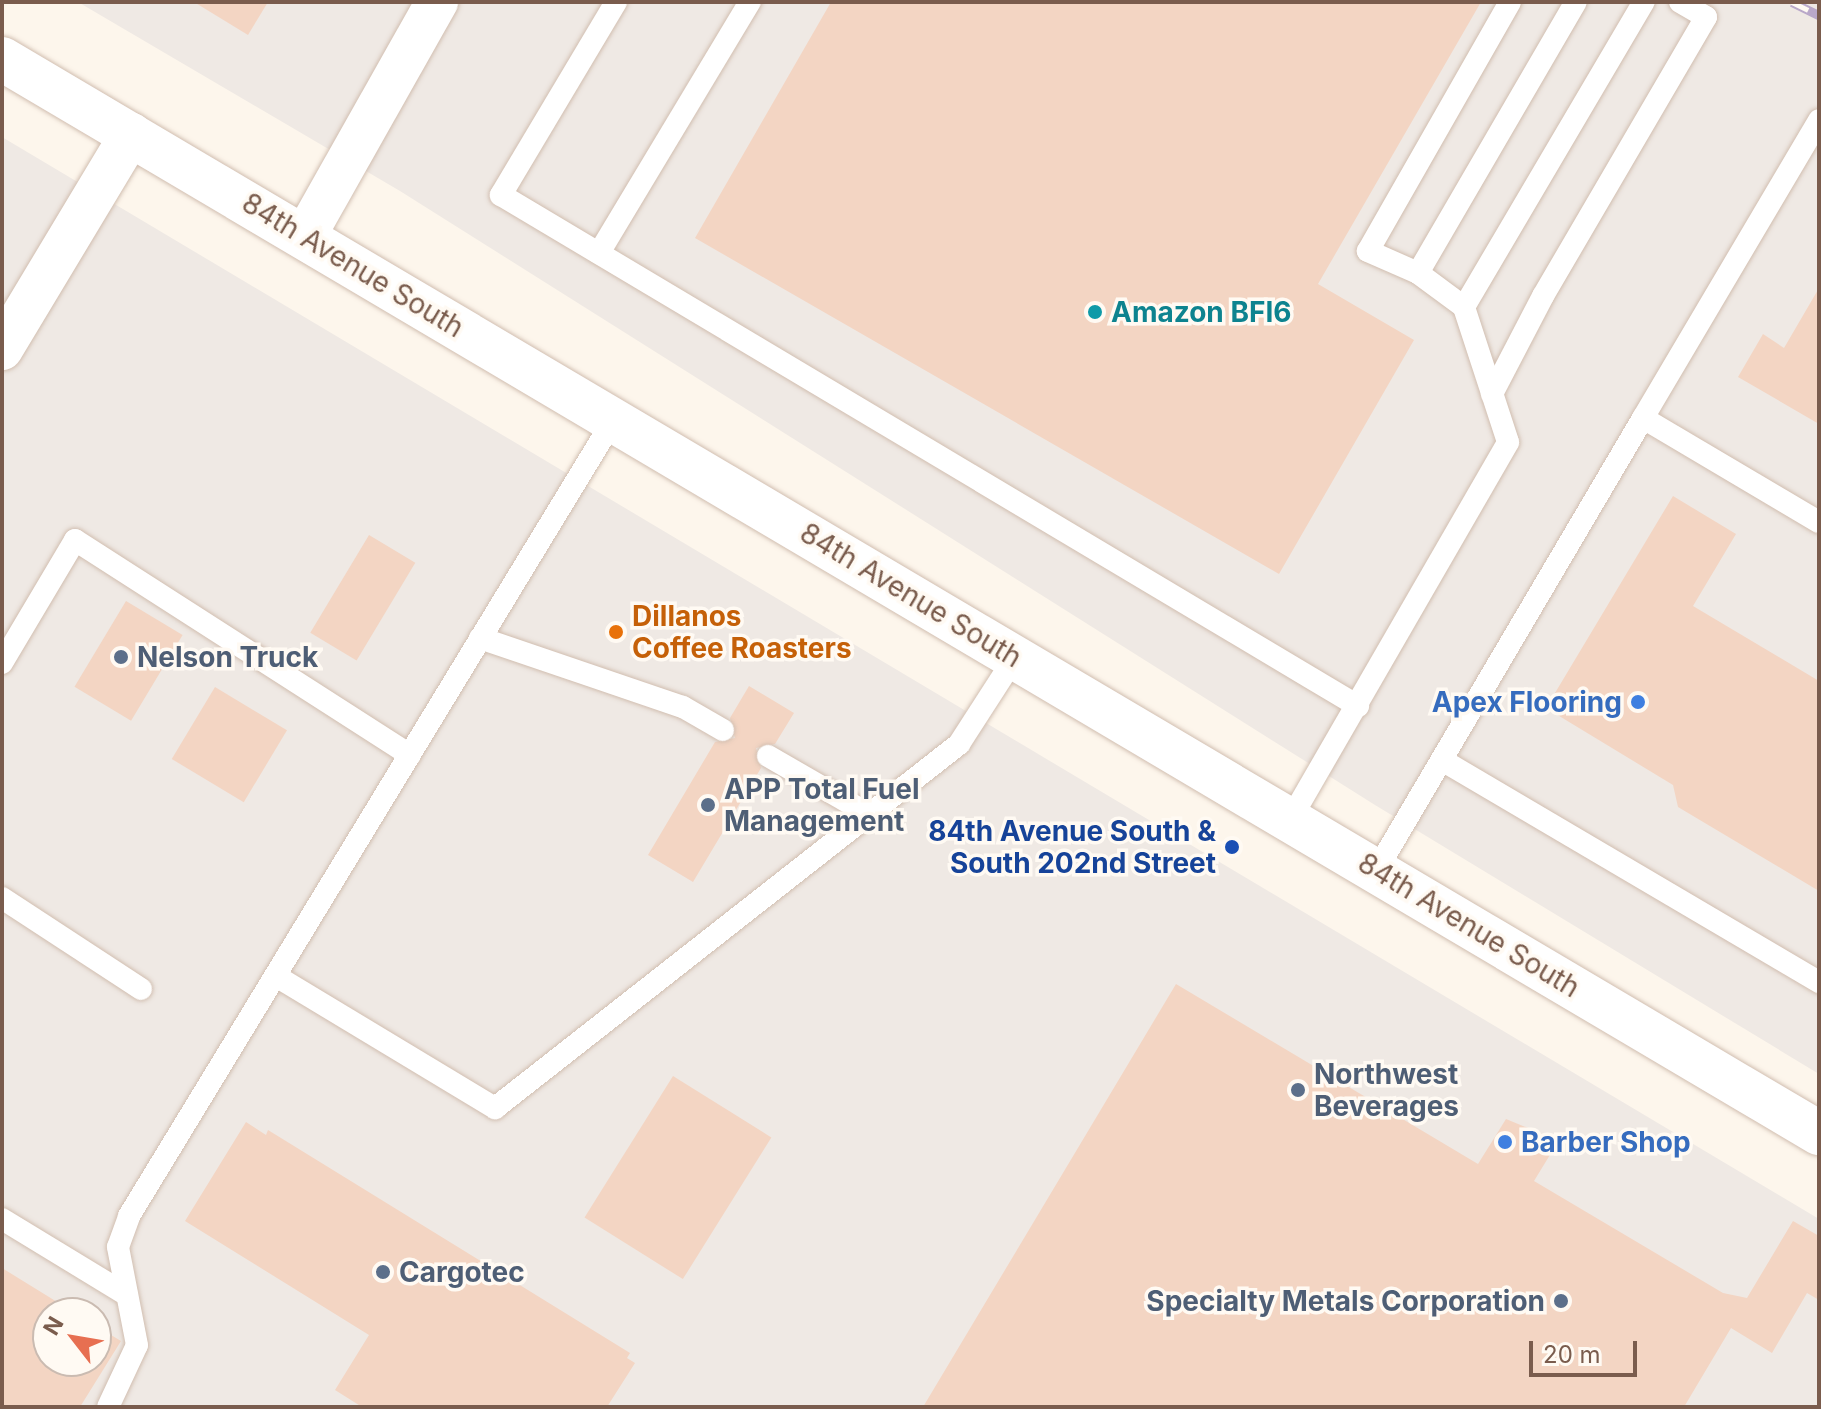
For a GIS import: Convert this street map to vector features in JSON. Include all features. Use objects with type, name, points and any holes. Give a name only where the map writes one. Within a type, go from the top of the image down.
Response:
[{"type":"main road","name":"84th Avenue South","points":[[2,59],[1819,1133]]},
{"type":"street","points":[[305,236],[437,2]]},
{"type":"street","points":[[8,326],[131,134]]},
{"type":"lane","points":[[616,2],[501,195],[1358,706]]},
{"type":"lane","points":[[599,253],[750,2]]},
{"type":"lane","points":[[1290,820],[1508,442],[1464,307],[1418,273],[1368,251],[1510,2]]},
{"type":"lane","points":[[1418,273],[1576,2]]},
{"type":"lane","points":[[1464,307],[1644,2]]},
{"type":"lane","points":[[1492,394],[1543,296],[1706,17],[1680,2]]},
{"type":"lane","points":[[1376,871],[1819,120]]},
{"type":"lane","points":[[1643,418],[1819,522]]},
{"type":"lane","points":[[108,1407],[137,1345],[118,1247],[129,1216],[614,419]]},
{"type":"lane","points":[[2,663],[75,540],[410,755]]},
{"type":"lane","points":[[480,638],[683,707],[723,730]]},
{"type":"lane","points":[[276,976],[495,1108],[959,744],[1015,657]]},
{"type":"lane","points":[[768,756],[870,815]]},
{"type":"lane","points":[[1442,760],[1819,982]]},
{"type":"lane","points":[[2,898],[141,989]]},
{"type":"lane","points":[[2,1219],[127,1295]]},
{"type":"shaded area","points":[[78,2],[1819,2],[1819,1074],[1375,805],[400,191]]},
{"type":"shaded area","points":[[2,137],[1819,1219],[1819,1407],[2,1407]]},
{"type":"building","points":[[194,2],[268,2],[248,35]]},
{"type":"building","name":"Amazon BFI6","points":[[831,2],[1481,2],[1318,284],[1414,340],[1279,574],[695,238]]},
{"type":"building","points":[[1819,288],[1819,424],[1738,377],[1763,334],[1784,348]]},
{"type":"building","points":[[1673,496],[1736,534],[1693,606],[1819,681],[1819,891],[1678,807],[1673,785],[1546,708]]},
{"type":"building","points":[[369,535],[415,563],[357,661],[310,633]]},
{"type":"building","points":[[126,601],[183,635],[131,721],[74,687]]},
{"type":"building","name":"APP Total Fuel Management","points":[[749,686],[794,713],[775,744],[756,748],[761,768],[693,882],[648,855],[715,742],[735,738],[730,718]]},
{"type":"building","points":[[215,687],[287,730],[244,802],[172,759]]},
{"type":"building","points":[[1176,984],[1478,1164],[1506,1119],[1533,1130],[1556,1145],[1534,1181],[1723,1293],[1747,1298],[1793,1221],[1819,1236],[1819,1300],[1807,1293],[1772,1353],[1731,1328],[1684,1407],[923,1407]]},
{"type":"building","points":[[673,1076],[771,1137],[683,1279],[585,1218]]},
{"type":"building","name":"Cargotec","points":[[246,1122],[266,1135],[268,1130],[630,1353],[627,1358],[635,1363],[607,1407],[362,1407],[335,1390],[369,1335],[185,1221]]},
{"type":"building","points":[[2,1268],[49,1297],[32,1297],[32,1377],[99,1377],[80,1407],[2,1407]]},
{"type":"building","points":[[112,1336],[121,1341],[112,1355]]},
{"type":"railway","points":[[1792,2],[1819,15]]},
{"type":"place","name":"Amazon BFI6","points":[[1095,312]]},
{"type":"place","name":"Dillanos Coffee Roasters","points":[[616,632]]},
{"type":"place","name":"Nelson Truck","points":[[121,657]]},
{"type":"place","name":"Apex Flooring","points":[[1638,702]]},
{"type":"place","name":"APP Total Fuel Management","points":[[708,805]]},
{"type":"place","name":"84th Avenue South & South 202nd Street","points":[[1232,847]]},
{"type":"place","name":"Northwest Beverages","points":[[1298,1090]]},
{"type":"place","name":"Barber Shop","points":[[1505,1142]]},
{"type":"place","name":"Cargotec","points":[[383,1272]]},
{"type":"place","name":"Specialty Metals Corporation","points":[[1561,1301]]}]
